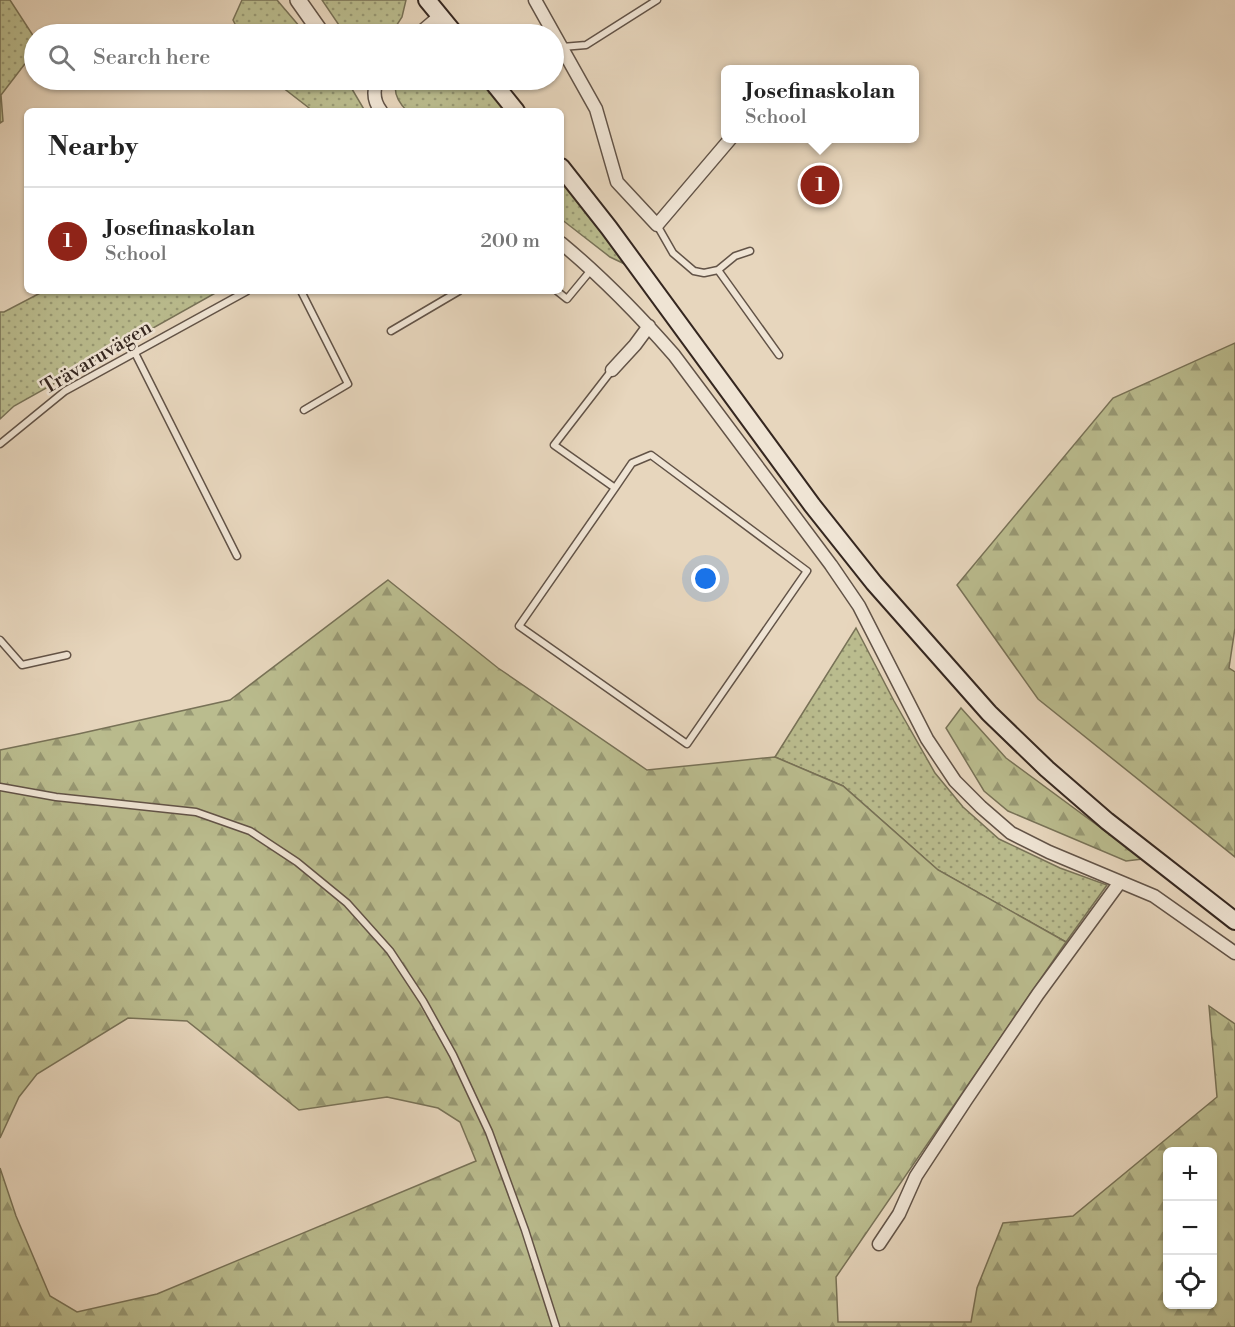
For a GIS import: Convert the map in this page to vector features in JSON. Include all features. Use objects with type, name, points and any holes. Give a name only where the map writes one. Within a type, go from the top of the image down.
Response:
[{"type":"main road","points":[[427,0],[447,24]]},
{"type":"main road","points":[[499,90],[514,108]]},
{"type":"main road","points":[[564,171],[609,228],[812,505],[874,583],[988,712],[1047,770],[1107,821],[1235,921]]},
{"type":"street","points":[[298,0],[315,24]]},
{"type":"street","points":[[534,0],[548,24]]},
{"type":"street","points":[[433,24],[441,17]]},
{"type":"street","points":[[564,52],[596,110],[617,182],[657,225],[727,143]]},
{"type":"street","points":[[374,90],[379,108]]},
{"type":"street","points":[[564,246],[592,269],[649,326],[674,355],[831,565],[859,606],[927,739],[956,781],[1011,833],[1049,852],[1154,896],[1235,953]]},
{"type":"street","points":[[612,370],[649,326]]},
{"type":"street","points":[[879,1244],[899,1214],[916,1176],[966,1100],[1038,994],[1120,882]]},
{"type":"lane","points":[[564,47],[586,45],[657,0]]},
{"type":"lane","points":[[657,225],[673,253],[694,271],[704,273],[718,270],[735,256],[750,251]]},
{"type":"lane","points":[[561,294],[567,299],[592,269]]},
{"type":"lane","points":[[718,270],[779,355]]},
{"type":"lane","name":"Trävaruvägen","points":[[0,444],[65,391],[242,294]]},
{"type":"lane","points":[[303,294],[348,384],[304,410]]},
{"type":"lane","points":[[391,331],[454,294]]},
{"type":"lane","points":[[135,353],[237,556]]},
{"type":"lane","points":[[612,370],[554,445],[615,488]]},
{"type":"lane","points":[[651,456],[807,571],[687,744],[519,626],[615,488],[632,463],[651,456]]},
{"type":"lane","points":[[0,640],[22,665],[67,655]]},
{"type":"lane","points":[[0,787],[56,797],[196,812],[250,831],[297,862],[347,903],[390,951],[423,1000],[453,1055],[489,1132],[525,1230],[556,1327]]},
{"type":"green space","points":[[0,0],[10,0],[26,24],[24,65],[1,95],[3,121],[0,123]]},
{"type":"green space","points":[[242,0],[277,0],[297,24],[235,24],[233,20]]},
{"type":"green space","points":[[322,0],[406,0],[402,17],[397,24],[338,24]]},
{"type":"green space","points":[[286,90],[353,90],[363,108],[309,108]]},
{"type":"green space","points":[[395,90],[489,90],[504,108],[404,108]]},
{"type":"green space","points":[[564,184],[631,267],[610,257],[564,221]]},
{"type":"green space","points":[[38,294],[214,294],[14,406],[0,419],[0,312]]},
{"type":"green space","points":[[1235,343],[1235,628],[1229,668],[1235,672],[1235,857],[1038,699],[957,585],[1113,398]]},
{"type":"green space","points":[[388,580],[498,668],[647,770],[775,757],[843,786],[938,870],[1066,942],[836,1277],[838,1322],[971,1322],[977,1288],[1003,1223],[1073,1216],[1217,1097],[1209,1006],[1235,1024],[1235,1327],[0,1327],[0,1168],[16,1216],[50,1296],[77,1312],[157,1294],[476,1161],[460,1122],[438,1108],[387,1097],[299,1110],[187,1021],[128,1018],[37,1074],[19,1097],[0,1138],[0,750],[230,700]]},
{"type":"green space","points":[[856,628],[935,773],[963,807],[999,839],[1060,868],[1107,885],[1066,942],[938,870],[843,786],[775,757]]},
{"type":"green space","points":[[961,708],[1006,758],[1143,859],[1126,861],[1008,811],[984,791],[946,728]]},
{"type":"place","name":"Josefinaskolan","points":[[820,185]]}]
